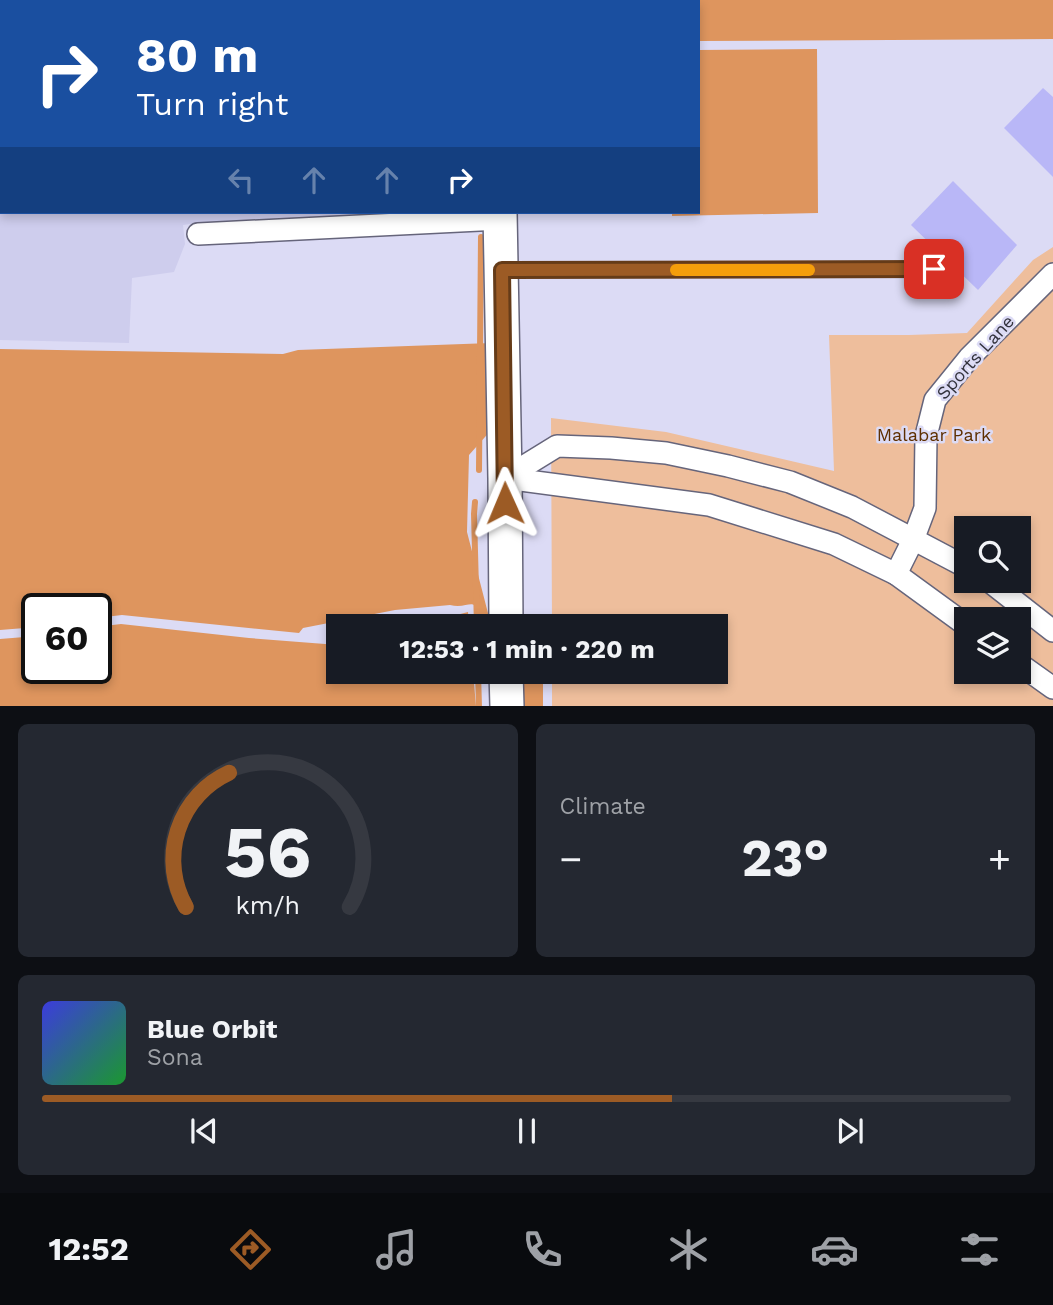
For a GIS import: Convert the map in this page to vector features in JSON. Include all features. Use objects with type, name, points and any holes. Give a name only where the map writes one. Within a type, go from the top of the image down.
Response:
[{"type":"main road","points":[[500,215],[506,614]]},
{"type":"main road","points":[[506,684],[507,706]]},
{"type":"street","points":[[198,234],[500,215]]},
{"type":"street","name":"Sports Lane","points":[[897,575],[925,508],[926,436],[935,400],[969,358],[1053,274]]},
{"type":"street","points":[[505,478],[557,446],[666,453],[790,482],[852,507],[954,559]]},
{"type":"street","points":[[505,478],[709,505],[834,544],[897,575],[954,616]]},
{"type":"street","points":[[1004,593],[1053,631]]},
{"type":"street","points":[[1031,672],[1053,688]]},
{"type":"lane","points":[[502,270],[934,269]]},
{"type":"shaded area","points":[[700,0],[1053,0],[1053,39],[700,41]]},
{"type":"shaded area","points":[[817,49],[818,213],[672,216],[700,214],[700,50]]},
{"type":"shaded area","points":[[0,214],[416,214],[389,218],[220,227],[204,222],[183,225],[185,244],[174,272],[132,278],[129,343],[0,340]]},
{"type":"shaded area","points":[[491,343],[493,428],[469,455],[467,532],[488,614],[478,614],[472,604],[375,614],[326,614],[326,624],[303,628],[299,633],[112,616],[112,593],[21,593],[21,628],[0,630],[0,349],[283,354],[298,350]]},
{"type":"shaded area","points":[[112,625],[326,644],[326,684],[474,684],[476,706],[0,706],[0,639],[21,637],[21,684],[112,684]]},
{"type":"shaded area","points":[[518,684],[543,684],[543,706],[518,706]]},
{"type":"green space","name":"Malabar Park","points":[[1053,247],[1053,706],[552,706],[552,684],[728,684],[728,614],[552,614],[551,418],[666,432],[834,471],[829,335],[967,333],[1033,260]]},
{"type":"building","points":[[1043,88],[1053,97],[1053,177],[1004,128]]},
{"type":"building","points":[[953,181],[1017,245],[978,290],[911,225]]},
{"type":"waterway","points":[[479,470],[481,237]]},
{"type":"waterway","points":[[475,502],[477,614]]},
{"type":"waterway","points":[[478,684],[479,706]]},
{"type":"slow traffic","points":[[676,270],[809,270]]},
{"type":"route","points":[[505,503],[502,270],[934,269]]}]
